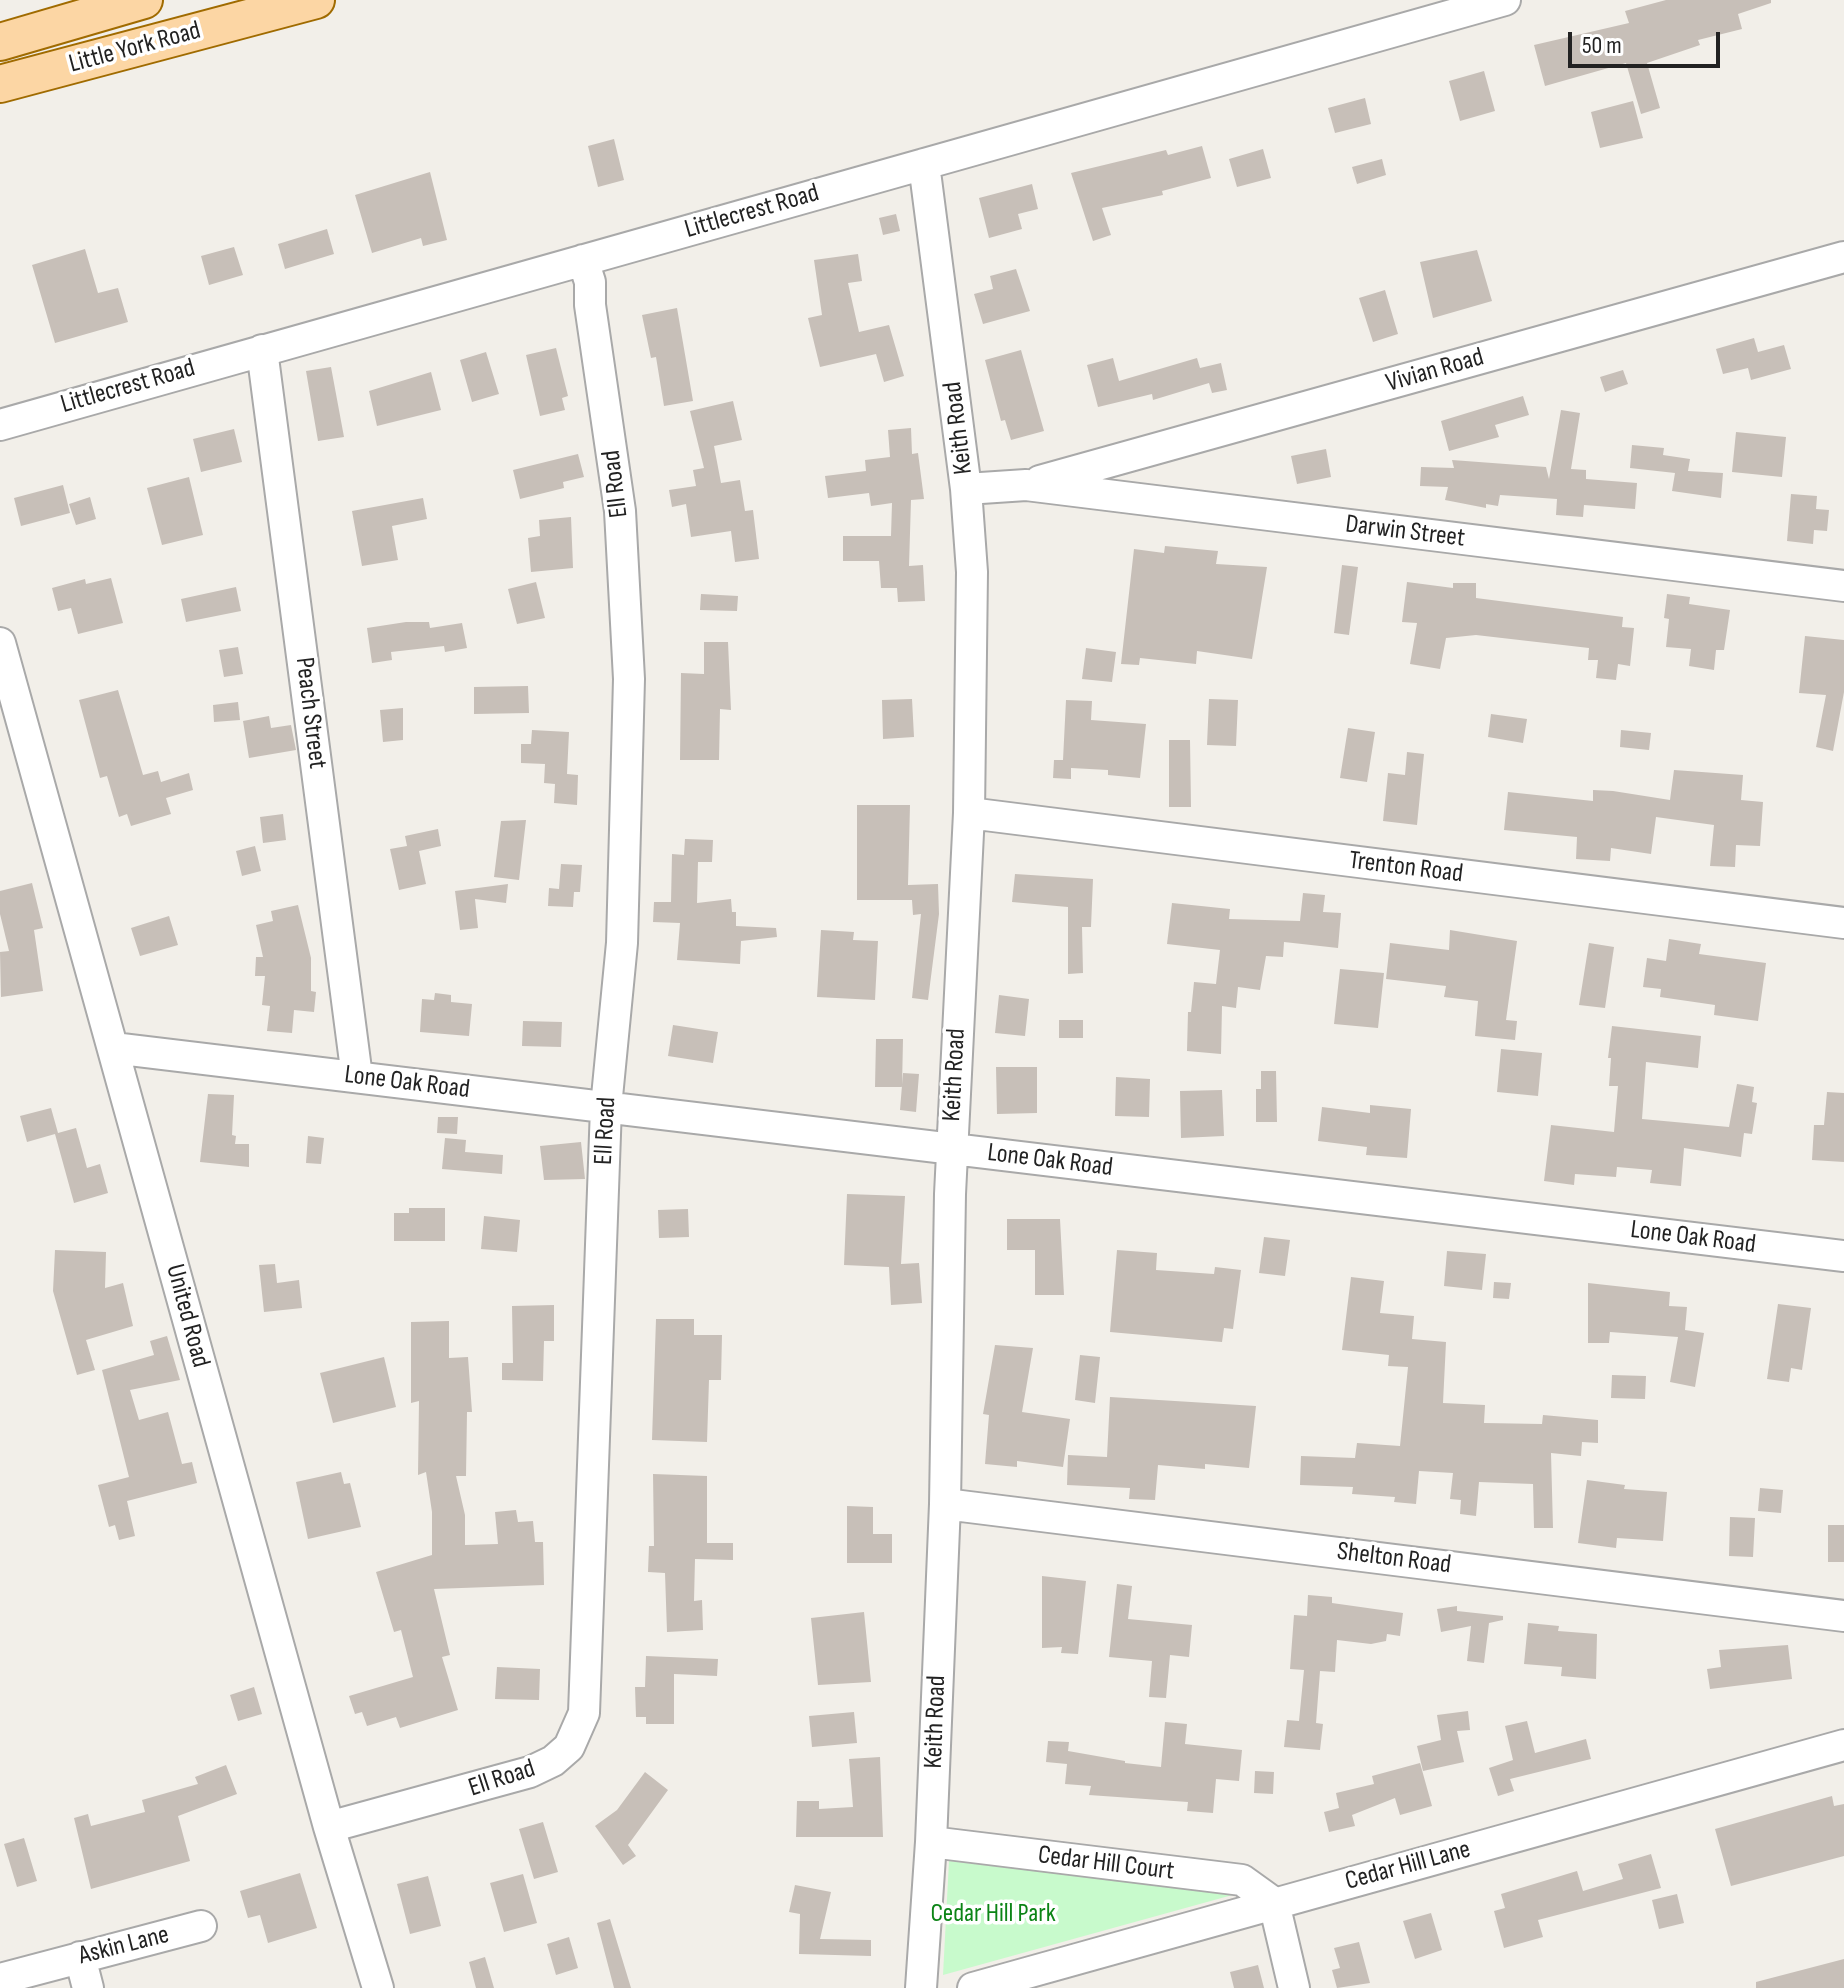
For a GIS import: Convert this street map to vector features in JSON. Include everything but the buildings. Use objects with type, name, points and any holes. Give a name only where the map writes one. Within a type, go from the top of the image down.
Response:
[{"type":"main road","name":"Little York Road","points":[[0,42],[144,0]]},
{"type":"main road","name":"Little York Road","points":[[0,84],[316,0]]},
{"type":"street","name":"Littlecrest Road","points":[[0,425],[1505,0]]},
{"type":"street","name":"Keith Road","points":[[921,1988],[931,1842],[945,1504],[952,1149],[969,813],[972,572],[966,489],[924,164]]},
{"type":"street","name":"Vivian Road","points":[[1026,485],[1844,257]]},
{"type":"street","name":"Ell Road","points":[[329,1827],[530,1772],[553,1761],[569,1747],[579,1731],[584,1713],[606,1107],[622,943],[629,679],[620,511],[590,305],[590,282],[583,260]]},
{"type":"street","name":"Peach Street","points":[[262,350],[357,1077]]},
{"type":"street","name":"Darwin Street","points":[[966,489],[1026,485],[1844,586]]},
{"type":"street","name":"United Road","points":[[0,643],[329,1827],[378,1988]]},
{"type":"street","name":"Trenton Road","points":[[969,813],[1844,923]]},
{"type":"street","name":"Lone Oak Road","points":[[113,1048],[1844,1256]]},
{"type":"street","name":"Shelton Road","points":[[945,1504],[1844,1616]]},
{"type":"street","name":"Cedar Hill Lane","points":[[973,1988],[1844,1745]]},
{"type":"street","name":"Cedar Hill Court","points":[[931,1842],[1242,1880],[1274,1903]]},
{"type":"street","points":[[1274,1903],[1294,1988]]},
{"type":"street","name":"Askin Lane","points":[[0,1979],[201,1926]]},
{"type":"street","points":[[80,1957],[88,1988]]},
{"type":"green space","name":"Cedar Hill Park","points":[[949,1861],[1236,1894],[943,1975]]}]
